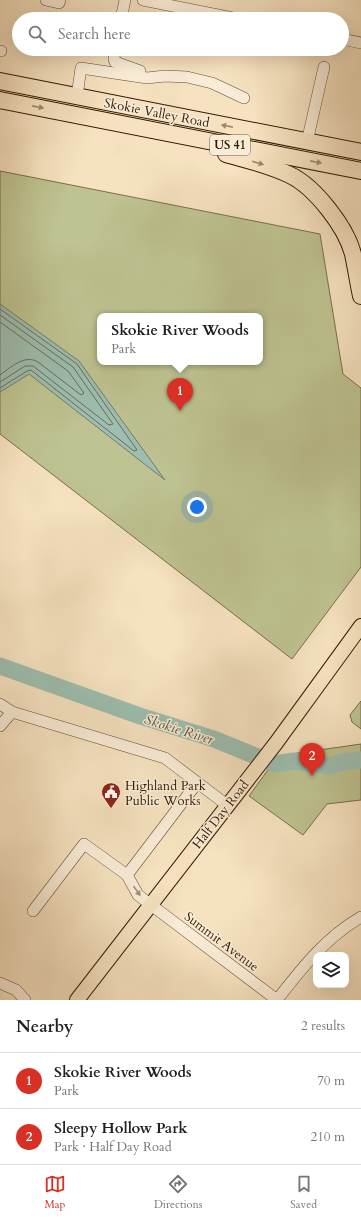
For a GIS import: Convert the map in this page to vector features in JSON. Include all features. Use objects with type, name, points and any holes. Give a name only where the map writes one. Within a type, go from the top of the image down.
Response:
[{"type":"highway","name":"Skokie Valley Road","points":[[0,81],[361,152]]},
{"type":"highway","name":"Skokie Valley Road","points":[[0,100],[361,171]]},
{"type":"highway","points":[[99,119],[260,164],[291,175],[320,199],[334,215],[346,235],[353,253],[361,296]]},
{"type":"main road","name":"Half Day Road","points":[[77,1000],[276,743],[361,626]]},
{"type":"street","points":[[46,0],[60,3],[60,0]]},
{"type":"street","points":[[122,12],[125,0]]},
{"type":"street","points":[[143,0],[203,12]]},
{"type":"street","points":[[349,41],[361,43]]},
{"type":"street","points":[[114,56],[114,59],[119,65],[162,77]]},
{"type":"street","points":[[307,142],[324,67]]},
{"type":"street","points":[[77,96],[81,68],[147,78],[187,77],[212,83],[244,98]]},
{"type":"street","points":[[0,704],[12,712],[165,758],[227,805]]},
{"type":"street","points":[[0,726],[12,712]]},
{"type":"street","points":[[33,911],[84,844],[128,875],[197,783]]},
{"type":"street","name":"Summit Avenue","points":[[128,875],[138,894],[277,1000]]},
{"type":"street","points":[[277,1000],[316,951],[326,941],[361,918]]},
{"type":"street","points":[[0,983],[16,990],[25,1000]]},
{"type":"green space","points":[[0,171],[320,234],[343,374],[361,388],[361,567],[292,659],[0,434]]},
{"type":"green space","points":[[361,701],[361,729],[352,722],[350,715]]},
{"type":"green space","points":[[361,744],[361,800],[327,804],[303,835],[249,796],[278,756]]},
{"type":"water","points":[[0,304],[79,361],[165,480],[29,374],[0,392]]},
{"type":"waterway","name":"Skokie River","points":[[0,666],[140,716],[214,739],[275,764],[294,761],[329,766],[342,762],[361,760]]},
{"type":"place","name":"Skokie River Woods","points":[[180,411]]},
{"type":"place","name":"Sleepy Hollow Park","points":[[312,776]]},
{"type":"place","name":"Highland Park Public Works","points":[[111,809]]}]
